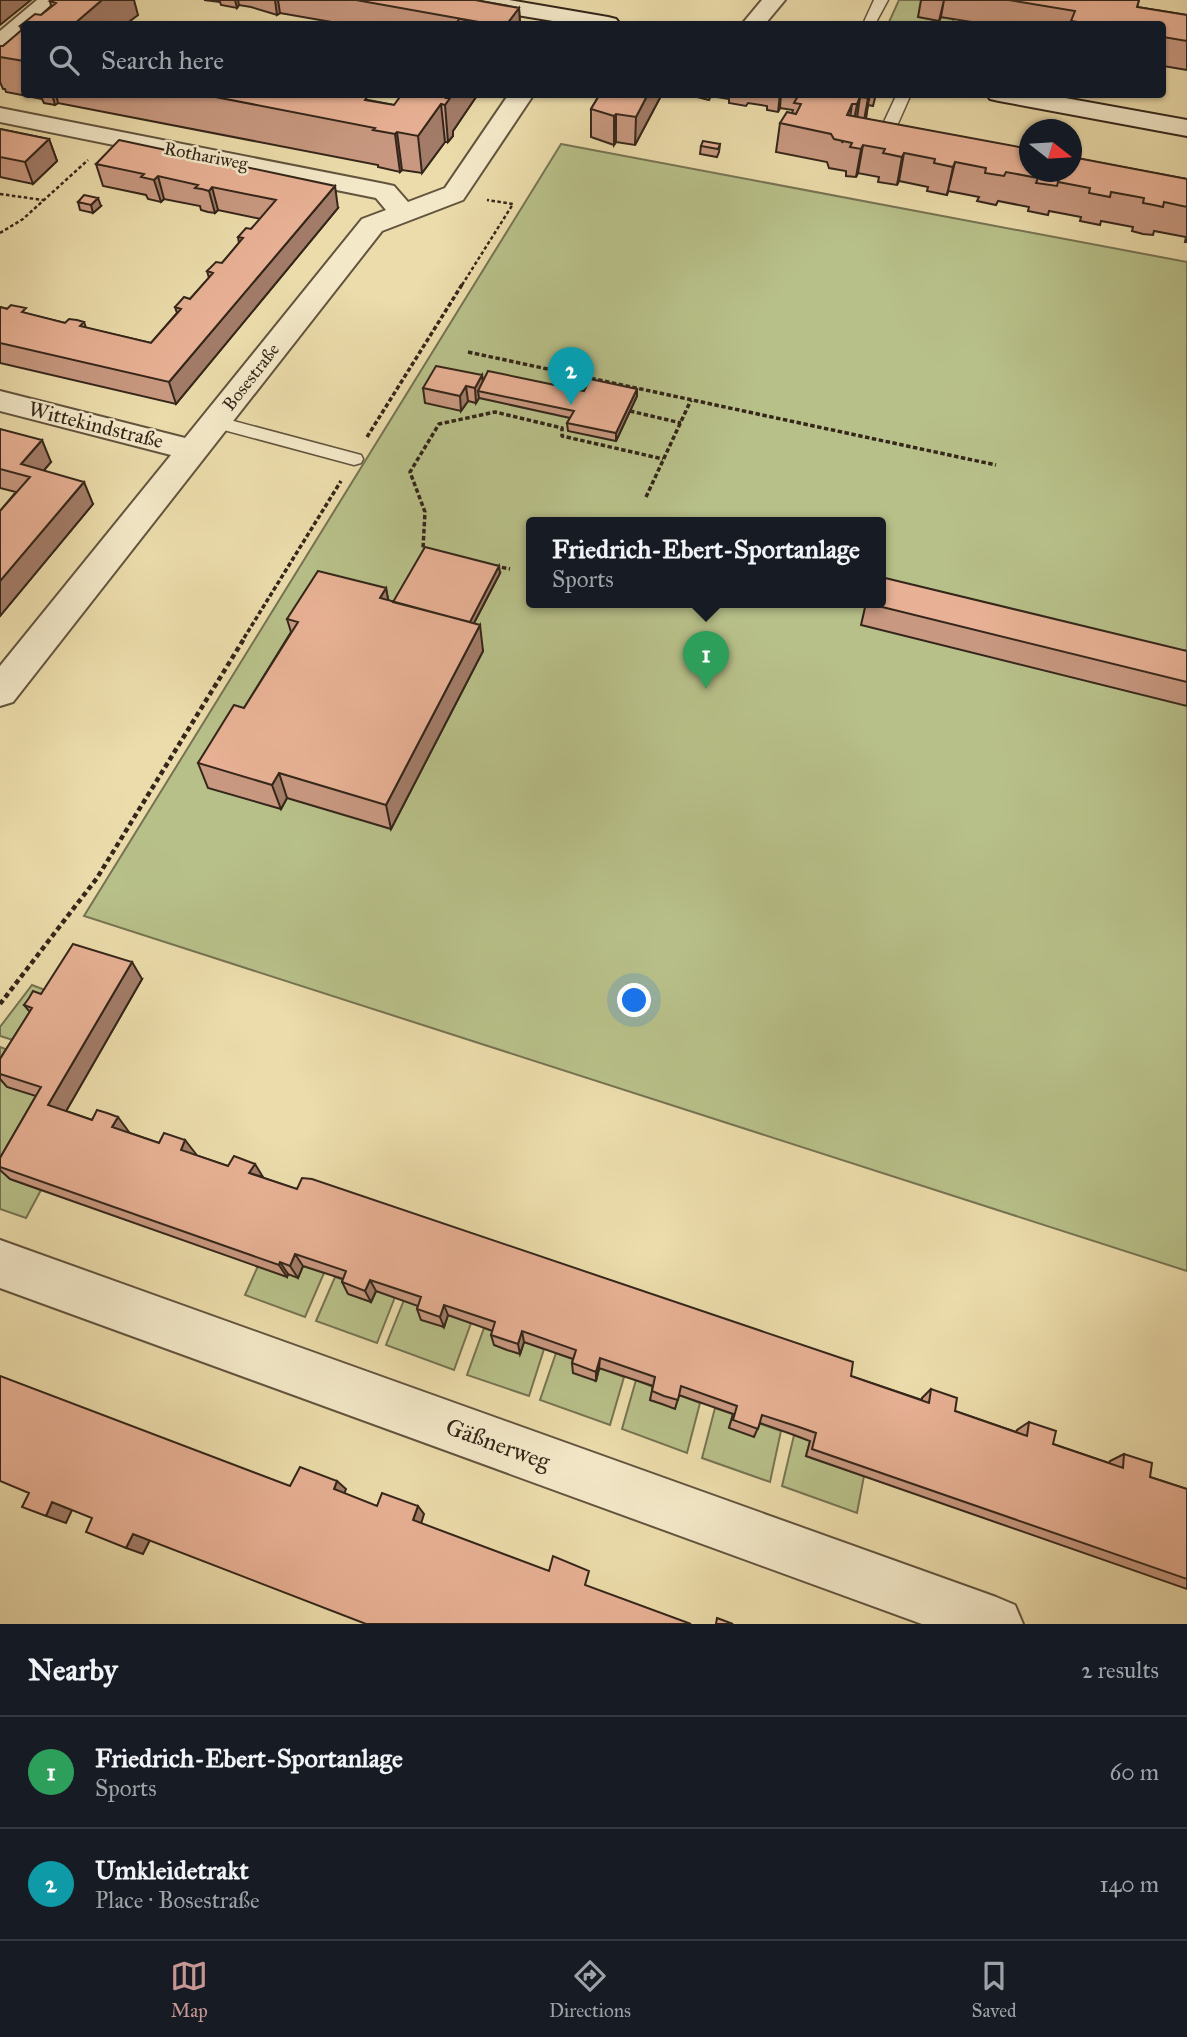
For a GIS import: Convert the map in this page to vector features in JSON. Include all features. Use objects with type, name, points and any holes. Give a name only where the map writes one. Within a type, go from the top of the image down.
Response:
[{"type":"street","points":[[26,21],[51,0]]},
{"type":"street","points":[[470,0],[513,4],[571,21]]},
{"type":"street","points":[[756,21],[774,0]]},
{"type":"street","points":[[0,43],[21,25]]},
{"type":"street","name":"Bosestraße","points":[[0,692],[372,225],[454,194],[519,98]]},
{"type":"street","points":[[1021,98],[1187,128]]},
{"type":"street","name":"Rothariweg","points":[[0,115],[385,192],[403,213]]},
{"type":"street","name":"Wittekindstraße","points":[[0,401],[192,450]]},
{"type":"street","name":"Gäßnerweg","points":[[0,1264],[996,1624]]},
{"type":"lane","points":[[870,21],[881,0]]},
{"type":"lane","points":[[902,98],[884,139],[910,145]]},
{"type":"lane","points":[[215,422],[354,459]]},
{"type":"path","points":[[0,233],[23,219],[88,159]]},
{"type":"path","points":[[0,194],[44,201]]},
{"type":"path","points":[[0,1004],[97,878],[513,204],[476,198]]},
{"type":"path","points":[[468,352],[996,465]]},
{"type":"path","points":[[646,497],[691,400]]},
{"type":"path","points":[[630,411],[681,423]]},
{"type":"path","points":[[435,551],[423,548],[425,512],[410,472],[439,424],[495,412],[562,428],[562,436],[663,459]]},
{"type":"path","points":[[485,563],[510,569]]},
{"type":"green space","points":[[899,0],[925,0],[918,17],[939,21],[889,21]]},
{"type":"green space","points":[[941,17],[954,21],[939,21]]},
{"type":"green space","points":[[561,144],[1187,262],[1187,1271],[84,916]]},
{"type":"green space","points":[[32,985],[63,997],[32,1046],[0,1036],[0,1027]]},
{"type":"green space","points":[[0,1047],[26,1057],[55,1103],[11,1179],[41,1190],[26,1218],[0,1209]]},
{"type":"green space","points":[[258,1266],[287,1277],[288,1274],[298,1277],[303,1266],[324,1273],[305,1317],[245,1295]]},
{"type":"green space","points":[[335,1277],[353,1283],[349,1294],[371,1302],[376,1291],[395,1297],[377,1343],[316,1321]]},
{"type":"green space","points":[[404,1300],[426,1308],[443,1327],[448,1315],[471,1323],[454,1370],[386,1345]]},
{"type":"green space","points":[[484,1328],[498,1333],[494,1345],[520,1354],[524,1342],[544,1349],[529,1396],[467,1375]]},
{"type":"green space","points":[[556,1353],[576,1360],[595,1381],[600,1368],[624,1377],[610,1425],[540,1400]]},
{"type":"green space","points":[[636,1380],[653,1387],[650,1400],[675,1408],[679,1395],[700,1403],[687,1453],[622,1429]]},
{"type":"green space","points":[[715,1408],[733,1414],[729,1427],[758,1423],[781,1431],[770,1482],[702,1458]]},
{"type":"green space","points":[[794,1435],[810,1441],[806,1456],[864,1476],[857,1513],[782,1486]]},
{"type":"building","points":[[102,0],[78,21],[26,21],[35,14],[41,15],[56,3],[50,1]]},
{"type":"building","points":[[356,0],[475,0],[519,8],[509,21],[473,21]]},
{"type":"building","points":[[1009,0],[1139,0],[1137,7],[1187,15],[1187,41],[1166,38],[1166,21],[1071,21],[1075,11]]},
{"type":"building","points":[[21,31],[21,60],[0,57],[0,46]]},
{"type":"building","points":[[221,98],[366,98],[365,100],[394,105],[399,98],[450,98],[445,105],[441,104],[418,136],[373,130],[375,128]]},
{"type":"building","points":[[598,98],[646,98],[636,117],[614,116],[591,109]]},
{"type":"building","points":[[797,98],[860,98],[857,104],[852,104],[847,115],[1019,147],[1019,174],[1006,172],[1004,176],[985,173],[986,168],[955,162],[953,167],[934,163],[935,159],[904,153],[902,157],[883,153],[885,149],[863,145],[861,149],[850,147],[852,143],[834,139],[831,134],[780,123],[787,112],[796,114],[801,104],[794,103]]},
{"type":"building","points":[[0,129],[49,139],[25,162],[0,157]]},
{"type":"building","points":[[119,140],[335,186],[169,382],[0,343],[0,307],[7,309],[11,305],[26,308],[22,312],[65,323],[69,319],[77,320],[84,322],[80,326],[151,343],[181,309],[175,307],[184,297],[190,299],[213,273],[207,271],[216,262],[222,263],[243,238],[238,237],[246,228],[251,229],[276,200],[212,187],[209,191],[195,188],[198,185],[158,176],[154,180],[141,177],[144,174],[96,164]]},
{"type":"building","points":[[703,141],[720,144],[718,149],[701,146]]},
{"type":"building","points":[[1082,159],[1187,179],[1187,207],[1164,202],[1163,207],[1143,203],[1144,198],[1111,192],[1110,197],[1089,193],[1090,188],[1058,182],[1082,182]]},
{"type":"building","points":[[1036,182],[1058,182],[1057,186],[1036,183]]},
{"type":"building","points":[[84,195],[98,198],[91,205],[78,202]]},
{"type":"building","points":[[436,366],[482,375],[475,388],[466,386],[460,396],[423,388]]},
{"type":"building","points":[[488,371],[584,391],[590,379],[637,389],[616,433],[567,423],[574,411],[478,391]]},
{"type":"building","points":[[0,429],[42,440],[21,464],[84,482],[0,581],[0,511],[30,477],[0,469]]},
{"type":"building","points":[[425,547],[499,566],[470,622],[393,602]]},
{"type":"building","points":[[318,571],[386,588],[380,598],[480,625],[386,805],[279,773],[272,785],[198,763],[234,705],[244,708],[298,622],[287,619]]},
{"type":"building","points":[[886,578],[1187,651],[1187,682],[886,608]]},
{"type":"building","points":[[73,944],[132,962],[48,1105],[92,1120],[97,1110],[107,1113],[118,1117],[112,1127],[159,1143],[164,1133],[185,1140],[181,1150],[228,1166],[234,1156],[255,1164],[249,1173],[297,1189],[302,1178],[312,1179],[853,1362],[851,1376],[929,1403],[931,1389],[957,1398],[955,1411],[1027,1436],[1029,1422],[1056,1431],[1053,1444],[1123,1468],[1124,1454],[1152,1463],[1150,1477],[1187,1489],[1187,1579],[812,1449],[816,1433],[799,1427],[762,1415],[758,1429],[733,1420],[737,1406],[681,1386],[678,1400],[664,1396],[652,1391],[655,1377],[600,1358],[596,1372],[572,1363],[576,1350],[522,1331],[518,1344],[491,1335],[495,1322],[444,1305],[440,1317],[417,1309],[421,1297],[370,1280],[365,1291],[342,1282],[346,1271],[295,1254],[290,1266],[280,1262],[279,1265],[0,1167],[0,1158],[41,1087],[0,1074],[0,1059],[32,1008],[24,1005],[33,991],[41,994]]},
{"type":"building","points":[[0,1376],[290,1486],[300,1467],[337,1481],[334,1489],[377,1506],[382,1493],[418,1506],[413,1520],[549,1571],[553,1556],[589,1571],[585,1585],[691,1624],[366,1624],[133,1534],[126,1548],[86,1532],[92,1518],[52,1502],[46,1516],[22,1507],[29,1493],[0,1481]]},
{"type":"building","points":[[717,1618],[733,1624],[716,1624]]},
{"type":"place","name":"Umkleidetrakt","points":[[571,405]]},
{"type":"place","name":"Friedrich-Ebert-Sportanlage","points":[[706,689]]}]
